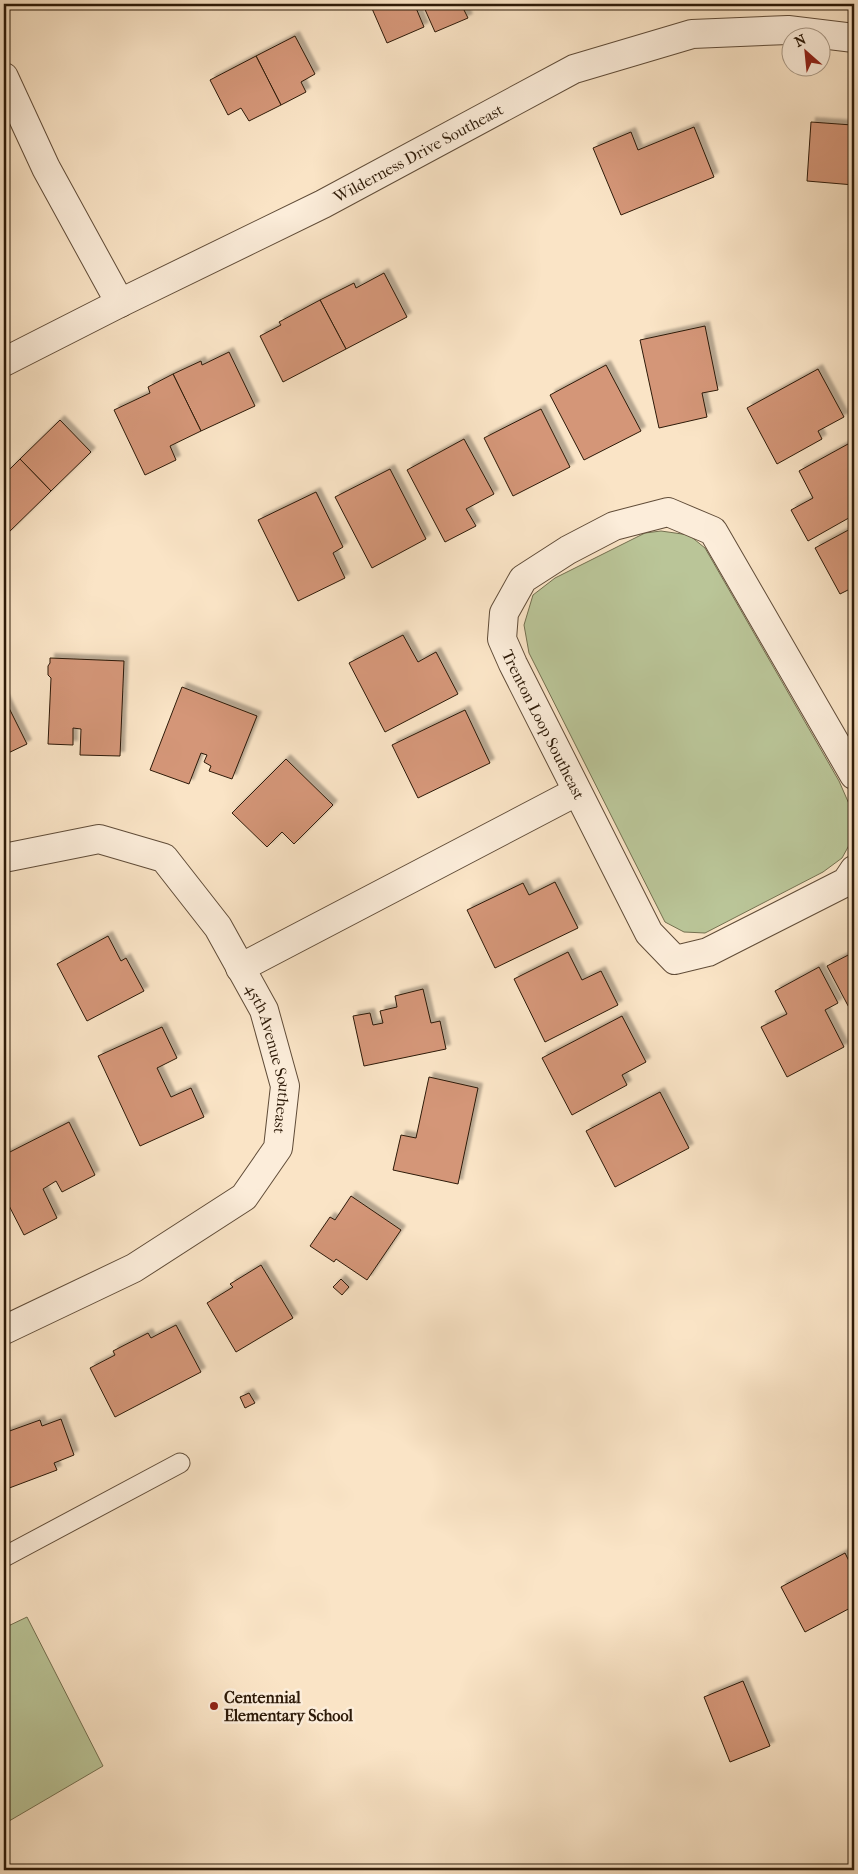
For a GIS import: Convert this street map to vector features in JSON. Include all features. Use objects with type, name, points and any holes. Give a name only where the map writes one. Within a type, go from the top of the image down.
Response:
[{"type":"street","name":"Wilderness Drive Southeast","points":[[4,362],[323,204],[574,69],[692,34],[788,30],[854,38]]},
{"type":"street","points":[[4,77],[46,168],[120,303]]},
{"type":"street","name":"Trenton Loop Southeast","points":[[854,775],[713,531],[668,512],[614,526],[568,550],[523,579],[504,613],[502,639],[576,792],[649,933],[675,960],[708,952],[846,882],[854,870]]},
{"type":"street","points":[[240,968],[576,792]]},
{"type":"street","name":"45th Avenue Southeast","points":[[4,858],[99,839],[164,858],[218,927],[264,1010],[285,1086],[278,1148],[244,1197],[134,1268],[4,1330]]},
{"type":"lane","points":[[4,1557],[180,1462]]},
{"type":"green space","points":[[661,531],[689,535],[705,548],[839,781],[853,813],[853,838],[842,858],[823,872],[705,933],[684,932],[665,922],[529,653],[524,625],[533,595],[555,578],[645,533]]},
{"type":"green space","points":[[27,1617],[103,1766],[4,1824],[4,1628]]},
{"type":"building","points":[[370,4],[461,4],[468,18],[435,32],[423,5],[416,8],[424,27],[387,43]]},
{"type":"building","points":[[295,36],[315,74],[301,82],[306,92],[281,105],[256,56]]},
{"type":"building","points":[[256,56],[281,105],[249,121],[241,108],[228,115],[210,80]]},
{"type":"building","points":[[811,122],[852,125],[851,136],[854,136],[854,185],[807,181]]},
{"type":"building","points":[[694,127],[714,177],[621,215],[593,148],[631,132],[638,150]]},
{"type":"building","points":[[384,273],[407,317],[346,349],[320,300],[354,283],[356,288]]},
{"type":"building","points":[[320,300],[346,349],[283,382],[260,336],[281,325],[279,322]]},
{"type":"building","points":[[705,326],[718,390],[702,393],[707,417],[659,428],[640,340]]},
{"type":"building","points":[[229,352],[255,406],[201,431],[173,374],[201,361],[202,365]]},
{"type":"building","points":[[606,365],[641,431],[584,460],[550,395]]},
{"type":"building","points":[[818,369],[844,417],[818,431],[822,439],[777,464],[747,408]]},
{"type":"building","points":[[173,374],[201,431],[170,446],[176,460],[145,475],[114,410],[150,393],[148,387]]},
{"type":"building","points":[[541,409],[570,467],[513,496],[484,438]]},
{"type":"building","points":[[60,420],[91,452],[51,491],[20,459]]},
{"type":"building","points":[[464,439],[494,494],[466,509],[476,526],[445,542],[407,470]]},
{"type":"building","points":[[848,444],[854,455],[854,515],[808,541],[791,510],[813,498],[799,471]]},
{"type":"building","points":[[20,459],[51,491],[7,534],[4,531],[4,475]]},
{"type":"building","points":[[390,469],[426,539],[372,568],[335,497]]},
{"type":"building","points":[[316,492],[343,547],[333,553],[345,578],[298,601],[258,520]]},
{"type":"building","points":[[854,527],[854,587],[840,594],[815,548]]},
{"type":"building","points":[[403,635],[418,662],[436,652],[458,694],[385,732],[349,663]]},
{"type":"building","points":[[50,658],[124,661],[120,756],[80,755],[81,729],[73,728],[73,745],[48,744],[51,678],[48,675],[48,666]]},
{"type":"building","points":[[182,687],[257,716],[232,779],[209,771],[211,766],[204,762],[207,755],[201,753],[189,784],[150,770]]},
{"type":"building","points":[[4,698],[27,744],[4,755]]},
{"type":"building","points":[[465,710],[490,763],[418,798],[392,745]]},
{"type":"building","points":[[286,759],[333,805],[294,844],[282,832],[267,847],[232,813]]},
{"type":"building","points":[[555,882],[578,928],[495,968],[467,910],[523,883],[529,895]]},
{"type":"building","points":[[108,936],[121,961],[126,958],[144,991],[87,1021],[57,964]]},
{"type":"building","points":[[568,952],[582,980],[601,971],[618,1005],[545,1042],[514,979]]},
{"type":"building","points":[[854,952],[854,1017],[827,966]]},
{"type":"building","points":[[819,967],[838,1003],[825,1010],[844,1047],[787,1077],[761,1027],[787,1014],[775,991]]},
{"type":"building","points":[[423,989],[431,1023],[440,1021],[446,1049],[364,1066],[353,1016],[370,1013],[373,1025],[383,1023],[380,1011],[397,1007],[395,996]]},
{"type":"building","points":[[622,1016],[646,1062],[622,1075],[627,1085],[572,1115],[542,1058]]},
{"type":"building","points":[[162,1027],[177,1058],[157,1068],[171,1097],[191,1088],[204,1117],[140,1146],[98,1056]]},
{"type":"building","points":[[429,1077],[478,1088],[458,1184],[393,1170],[401,1135],[416,1138]]},
{"type":"building","points":[[660,1092],[689,1148],[615,1187],[586,1131]]},
{"type":"building","points":[[69,1122],[95,1175],[62,1192],[56,1181],[43,1189],[57,1218],[24,1235],[4,1196],[4,1155]]},
{"type":"building","points":[[351,1196],[401,1230],[367,1280],[336,1259],[334,1262],[310,1246],[330,1217],[335,1220]]},
{"type":"building","points":[[261,1265],[293,1318],[236,1352],[207,1303],[233,1287],[230,1284]]},
{"type":"building","points":[[341,1279],[349,1287],[342,1295],[333,1287]]},
{"type":"building","points":[[176,1325],[201,1372],[115,1417],[90,1368],[115,1355],[113,1351],[148,1333],[151,1338]]},
{"type":"building","points":[[249,1393],[255,1403],[245,1408],[240,1397]]},
{"type":"building","points":[[61,1419],[74,1455],[54,1463],[57,1470],[4,1490],[4,1433],[40,1420],[42,1426]]},
{"type":"building","points":[[845,1553],[854,1571],[854,1606],[805,1632],[781,1587]]},
{"type":"building","points":[[743,1681],[770,1746],[730,1762],[704,1697]]},
{"type":"place","name":"Centennial Elementary School","points":[[214,1706]]}]
